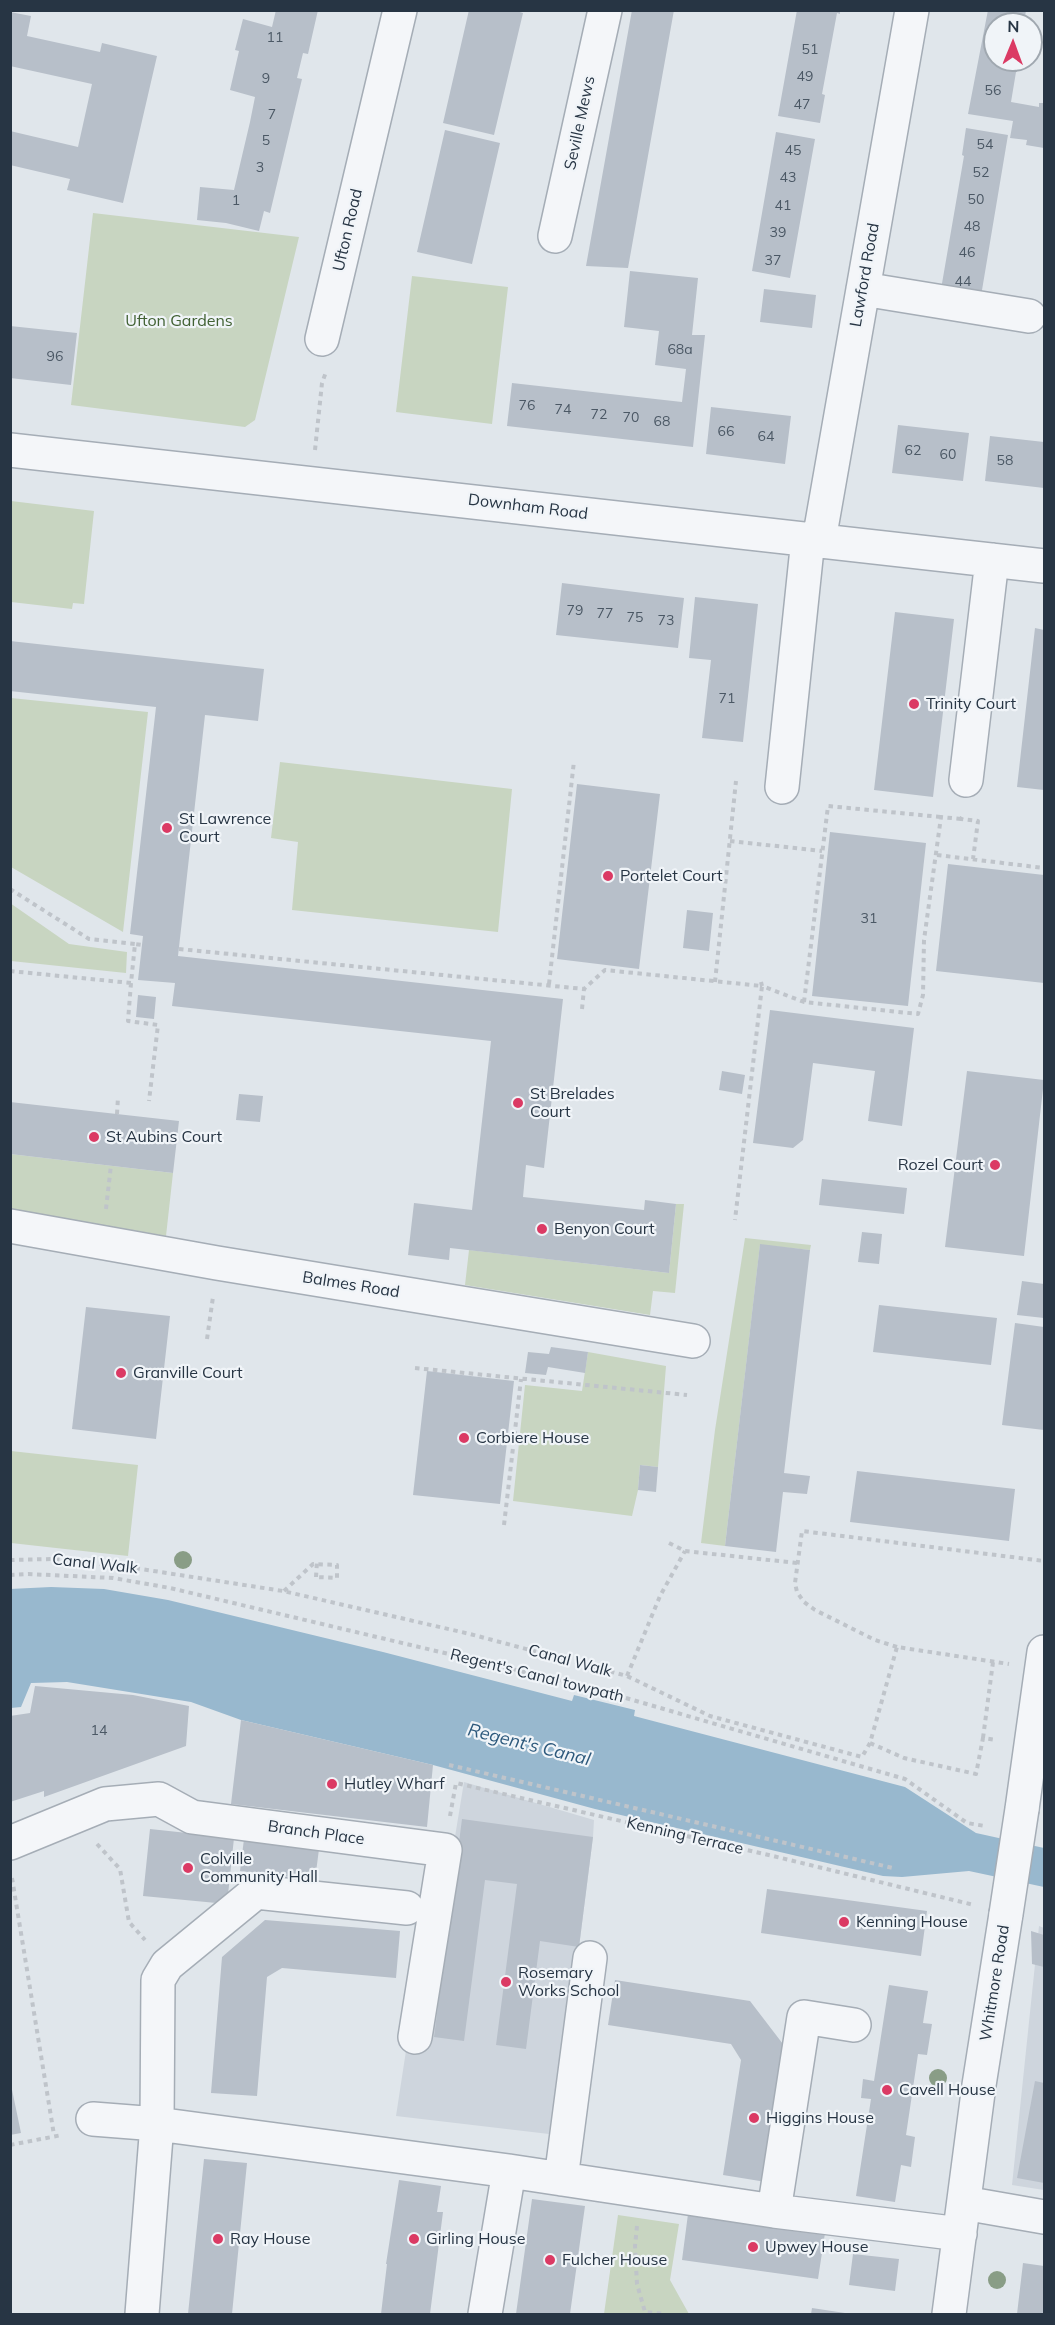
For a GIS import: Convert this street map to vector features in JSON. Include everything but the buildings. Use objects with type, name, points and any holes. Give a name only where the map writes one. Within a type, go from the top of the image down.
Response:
[{"type":"street","name":"Ufton Road","points":[[322,339],[400,10]]},
{"type":"street","name":"Seville Mews","points":[[555,236],[605,10]]},
{"type":"street","name":"Lawford Road","points":[[782,787],[814,540],[863,289],[912,10]]},
{"type":"street","points":[[863,289],[1029,316]]},
{"type":"street","name":"Downham Road","points":[[10,450],[1044,566]]},
{"type":"street","points":[[966,780],[992,560]]},
{"type":"street","name":"Balmes Road","points":[[10,1226],[693,1341]]},
{"type":"street","name":"Whitmore Road","points":[[949,2314],[962,2219],[993,1910],[1022,1809],[1044,1656]]},
{"type":"street","name":"Branch Place","points":[[10,1843],[105,1804],[159,1799],[192,1817],[445,1850]]},
{"type":"street","points":[[416,2037],[445,1850]]},
{"type":"street","points":[[142,2314],[157,2124],[158,1980],[167,1965],[256,1892],[407,1908]]},
{"type":"street","points":[[561,2179],[590,1958]]},
{"type":"street","points":[[774,2211],[804,2017],[854,2025]]},
{"type":"street","points":[[93,2119],[157,2124],[508,2171],[774,2211],[962,2219],[1044,2217]]},
{"type":"street","points":[[485,2314],[508,2171]]},
{"type":"path","points":[[315,450],[322,384],[329,362],[322,339]]},
{"type":"path","points":[[549,984],[574,761]]},
{"type":"path","points":[[961,819],[966,780]]},
{"type":"path","points":[[715,982],[736,781]]},
{"type":"path","points":[[804,1002],[828,806],[978,821],[973,859]]},
{"type":"path","points":[[582,1009],[584,989],[605,970],[715,982],[761,984],[804,1002],[918,1014],[923,995],[924,940],[941,817]]},
{"type":"path","points":[[730,841],[822,851]]},
{"type":"path","points":[[937,855],[1044,868]]},
{"type":"path","points":[[10,889],[89,939],[142,945]]},
{"type":"path","points":[[135,944],[128,1021],[158,1025],[149,1101]]},
{"type":"path","points":[[178,949],[584,989]]},
{"type":"path","points":[[10,971],[131,983]]},
{"type":"path","points":[[735,1220],[761,984]]},
{"type":"path","points":[[117,1114],[118,1097]]},
{"type":"path","points":[[102,1242],[111,1165]]},
{"type":"path","points":[[207,1339],[210,1319]]},
{"type":"path","points":[[415,1368],[687,1395]]},
{"type":"path","points":[[504,1525],[521,1379]]},
{"type":"path","points":[[1044,1561],[802,1531],[795,1583],[797,1592],[804,1602],[815,1610],[875,1640],[897,1647],[993,1662],[1044,1656]]},
{"type":"path","points":[[669,1543],[685,1551],[797,1563]]},
{"type":"path","points":[[627,1676],[660,1596],[685,1551]]},
{"type":"path","name":"Canal Walk","points":[[10,1560],[52,1559],[128,1567],[283,1591],[470,1634],[627,1676],[710,1716],[862,1757],[870,1743]]},
{"type":"path","points":[[283,1591],[315,1562]]},
{"type":"path","points":[[315,1562],[337,1565],[337,1578],[316,1578],[315,1562]]},
{"type":"path","name":"Regent's Canal towpath","points":[[10,1575],[113,1578],[170,1588],[588,1687],[905,1779],[967,1823],[989,1827]]},
{"type":"path","points":[[897,1647],[870,1743],[904,1758],[976,1774],[993,1662]]},
{"type":"path","points":[[710,1716],[716,1724]]},
{"type":"path","points":[[983,1738],[998,1740]]},
{"type":"path","points":[[450,1765],[892,1868]]},
{"type":"path","name":"Kenning Terrace","points":[[445,1850],[456,1783],[773,1856],[993,1910]]},
{"type":"path","points":[[80,1815],[100,1850],[120,1869],[129,1922],[167,1965]]},
{"type":"path","points":[[10,1868],[54,2135],[10,2145]]},
{"type":"path","points":[[641,2191],[635,2246],[637,2284],[645,2312],[665,2314]]},
{"type":"shaded area","name":"Rosemary Works School","points":[[464,1782],[594,1820],[579,1947],[549,2134],[396,2116],[411,2018],[435,2021],[451,1861]]},
{"type":"shaded area","points":[[1039,1926],[1044,1928],[1044,2190],[1012,2185]]},
{"type":"green space","name":"Ufton Gardens","points":[[93,213],[299,237],[255,420],[245,427],[71,405]]},
{"type":"green space","points":[[412,276],[508,287],[492,424],[396,412]]},
{"type":"green space","points":[[11,501],[94,511],[84,604],[73,603],[72,609],[11,602]]},
{"type":"green space","points":[[11,698],[148,712],[123,932],[11,867]]},
{"type":"green space","points":[[280,762],[512,789],[498,932],[292,910],[298,842],[271,838]]},
{"type":"green space","points":[[10,903],[69,944],[127,952],[126,973],[11,961]]},
{"type":"green space","points":[[10,1154],[173,1173],[166,1236],[11,1209]]},
{"type":"green space","points":[[676,1204],[684,1204],[675,1293],[653,1291],[650,1315],[465,1285],[469,1250],[669,1273]]},
{"type":"green space","points":[[745,1238],[811,1245],[810,1250],[760,1245],[725,1546],[701,1543],[715,1430]]},
{"type":"green space","points":[[588,1352],[666,1366],[658,1467],[640,1465],[638,1490],[632,1516],[513,1501],[525,1385],[582,1391]]},
{"type":"green space","points":[[11,1451],[138,1465],[128,1556],[11,1543]]},
{"type":"green space","points":[[618,2215],[679,2224],[670,2280],[689,2314],[604,2314]]},
{"type":"water","name":"Regent's Canal","points":[[51,1587],[104,1589],[168,1600],[572,1701],[574,1695],[635,1710],[634,1716],[905,1787],[976,1833],[1044,1848],[1044,1887],[969,1871],[902,1877],[883,1876],[595,1809],[433,1765],[241,1720],[191,1702],[67,1682],[31,1683],[21,1707],[11,1708],[10,1589]]},
{"type":"place","name":"Trinity Court","points":[[914,704]]},
{"type":"place","name":"St Lawrence Court","points":[[167,828]]},
{"type":"place","name":"Portelet Court","points":[[608,876]]},
{"type":"place","name":"St Brelades Court","points":[[518,1103]]},
{"type":"place","name":"St Aubins Court","points":[[94,1137]]},
{"type":"place","name":"Rozel Court","points":[[995,1165]]},
{"type":"place","name":"Benyon Court","points":[[542,1229]]},
{"type":"place","name":"Granville Court","points":[[121,1373]]},
{"type":"place","name":"Corbiere House","points":[[464,1438]]},
{"type":"place","name":"Hutley Wharf","points":[[332,1784]]},
{"type":"place","name":"Colville Community Hall","points":[[188,1868]]},
{"type":"place","name":"Kenning House","points":[[844,1922]]},
{"type":"place","name":"Rosemary Works School","points":[[506,1982]]},
{"type":"place","name":"Cavell House","points":[[887,2090]]},
{"type":"place","name":"Higgins House","points":[[754,2118]]},
{"type":"place","name":"Ray House","points":[[218,2239]]},
{"type":"place","name":"Girling House","points":[[414,2239]]},
{"type":"place","name":"Upwey House","points":[[753,2247]]},
{"type":"place","name":"Fulcher House","points":[[550,2260]]}]
